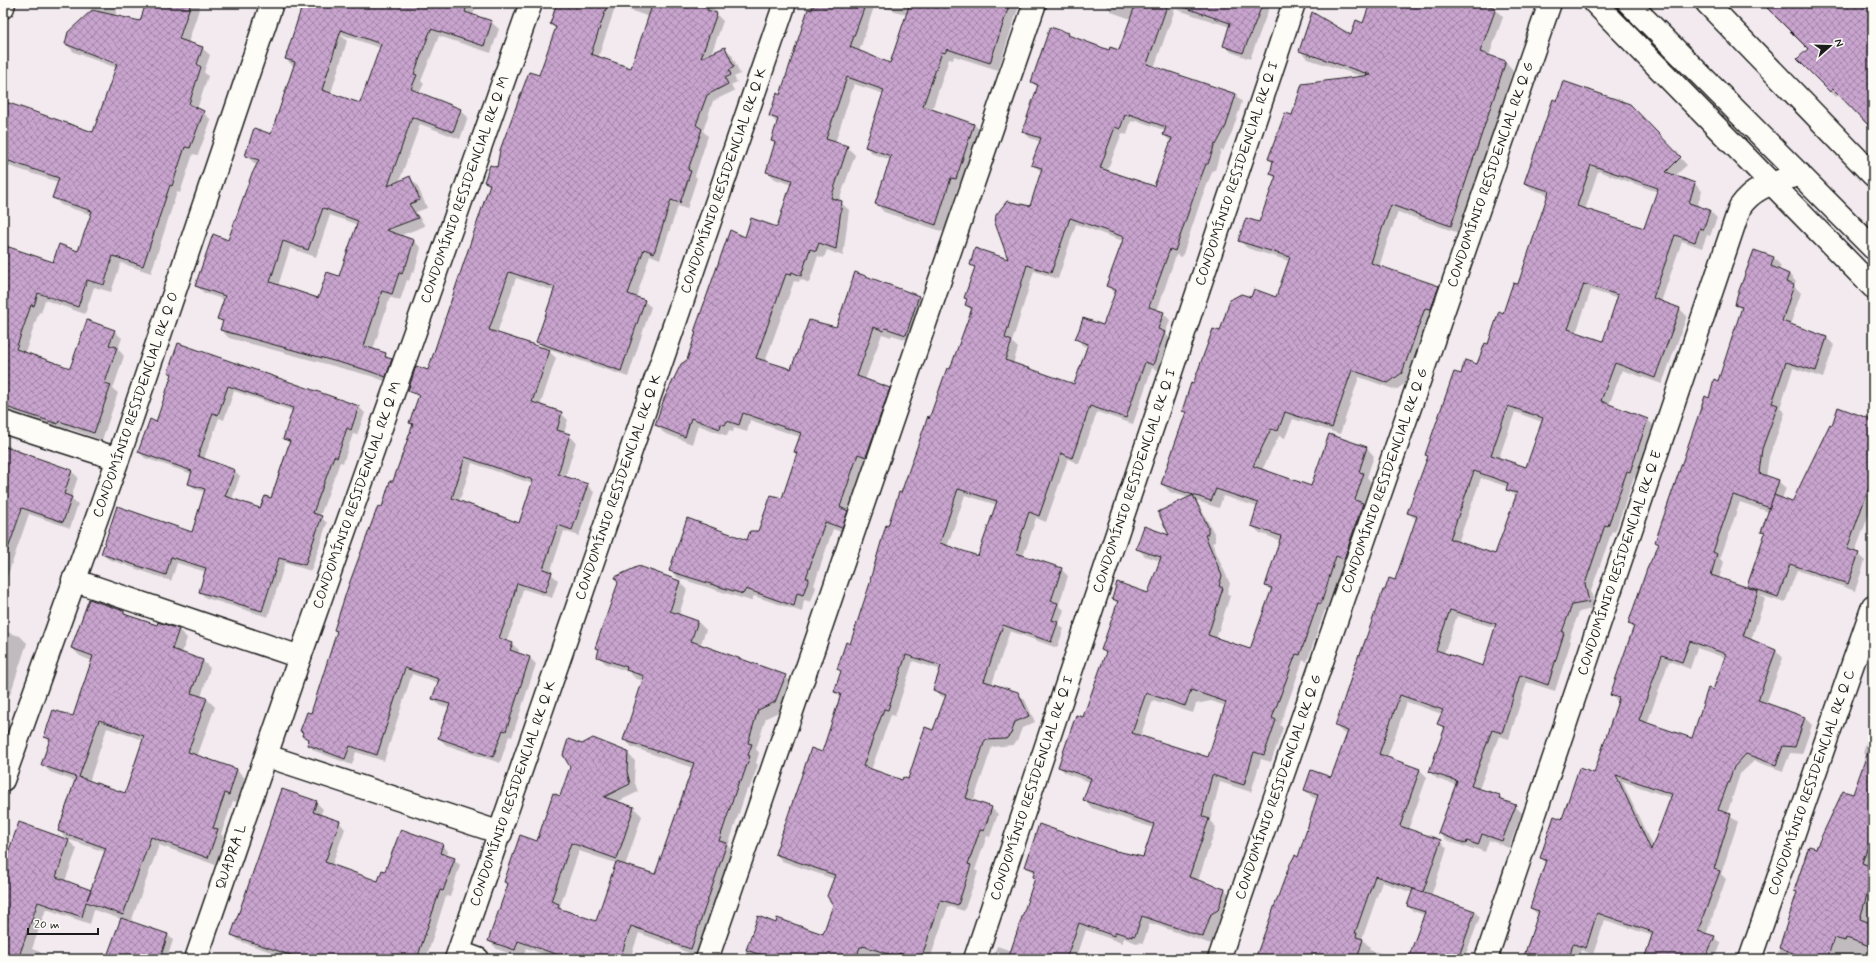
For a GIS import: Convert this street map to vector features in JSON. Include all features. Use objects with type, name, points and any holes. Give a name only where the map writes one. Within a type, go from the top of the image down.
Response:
[{"type":"street","points":[[3,7],[4,3]]},
{"type":"street","name":"CONDOMÍNIO RESIDENCIAL RK Q O","points":[[3,780],[73,580],[118,459],[272,3]]},
{"type":"street","name":"CONDOMÍNIO RESIDENCIAL RK Q M","points":[[267,756],[300,656],[531,3]]},
{"type":"street","name":"CONDOMÍNIO RESIDENCIAL RK Q K","points":[[464,957],[501,833],[785,3]]},
{"type":"street","points":[[707,959],[1035,3]]},
{"type":"street","name":"CONDOMÍNIO RESIDENCIAL RK Q I","points":[[974,959],[1294,3]]},
{"type":"street","name":"CONDOMÍNIO RESIDENCIAL RK Q G","points":[[1219,959],[1550,3]]},
{"type":"street","points":[[1595,3],[1873,287]]},
{"type":"street","points":[[1629,3],[1873,248]]},
{"type":"street","points":[[1706,3],[1873,175]]},
{"type":"street","name":"CONDOMÍNIO RESIDENCIAL RK Q E","points":[[1486,959],[1740,207],[1748,196],[1759,188],[1800,174]]},
{"type":"street","points":[[3,422],[118,459]]},
{"type":"street","points":[[73,580],[300,656]]},
{"type":"street","name":"CONDOMÍNIO RESIDENCIAL RK Q C","points":[[1750,959],[1873,606]]},
{"type":"street","points":[[267,756],[501,833]]},
{"type":"street","name":"QUADRA L","points":[[196,959],[267,756]]},
{"type":"building","points":[[146,3],[191,3],[179,39],[203,47],[197,64],[201,67],[189,104],[204,111],[190,148],[185,147],[172,186],[170,185],[143,266],[113,256],[104,285],[87,280],[78,307],[38,293],[34,306],[31,305],[16,349],[70,368],[87,320],[115,330],[109,345],[117,347],[105,383],[111,385],[94,433],[59,421],[58,424],[3,406],[3,245],[53,262],[59,244],[78,251],[92,211],[52,198],[59,178],[3,159],[3,101],[93,132],[117,64],[65,44],[68,32],[92,10],[140,21]]},
{"type":"building","points":[[303,3],[468,3],[465,12],[492,21],[484,46],[431,29],[414,74],[417,75],[411,89],[461,109],[453,132],[412,117],[388,186],[410,176],[420,200],[409,204],[418,218],[386,230],[414,240],[406,266],[405,265],[402,274],[399,273],[392,294],[382,291],[364,346],[386,353],[385,357],[392,359],[386,377],[363,369],[220,330],[223,321],[217,319],[225,296],[195,286],[213,234],[228,240],[251,176],[259,160],[245,156],[254,128],[271,134],[295,62],[285,59]],"holes":[[[341,30],[381,44],[360,103],[322,90]],[[323,208],[358,221],[339,276],[327,272],[318,298],[270,282],[283,241],[308,250]]]},
{"type":"building","points":[[557,3],[608,3],[591,54],[631,68],[653,3],[710,3],[707,10],[717,13],[701,58],[725,47],[734,67],[729,70],[731,75],[725,78],[728,84],[707,95],[696,125],[702,129],[688,170],[691,171],[680,203],[671,200],[654,253],[644,249],[628,294],[645,300],[621,371],[536,342],[555,287],[509,272],[489,330],[550,350],[532,402],[562,412],[557,430],[570,434],[558,474],[588,484],[572,530],[558,525],[543,569],[552,572],[545,592],[517,583],[510,610],[499,638],[513,643],[510,650],[530,657],[506,731],[503,730],[493,757],[438,738],[450,704],[432,699],[439,679],[405,668],[377,755],[350,746],[345,759],[308,745],[309,739],[302,736],[303,732],[300,731],[307,712],[311,713],[337,631],[334,630],[348,587],[378,506],[382,507],[390,481],[393,481],[413,424],[409,423],[419,395],[408,391],[416,366],[428,370],[490,184],[484,182],[490,165],[497,167],[500,150],[529,72],[539,75],[556,27],[550,24]],"holes":[[[465,457],[533,480],[519,523],[452,498]]]},
{"type":"building","points":[[814,3],[866,3],[850,47],[890,63],[910,3],[1010,3],[990,63],[947,49],[945,53],[942,52],[923,106],[974,124],[956,179],[951,178],[936,225],[875,204],[891,156],[865,147],[884,90],[847,77],[826,139],[848,146],[831,198],[842,201],[836,249],[819,243],[816,251],[810,249],[801,276],[792,272],[791,275],[786,274],[756,358],[791,369],[809,320],[836,327],[855,272],[919,296],[906,335],[885,328],[884,331],[874,327],[857,376],[890,388],[866,457],[858,454],[840,507],[848,511],[842,528],[825,522],[806,578],[809,578],[803,595],[797,593],[794,606],[746,589],[743,594],[669,571],[687,518],[747,540],[750,531],[758,531],[771,495],[782,498],[797,453],[794,452],[801,433],[743,413],[739,425],[727,421],[725,425],[721,424],[720,429],[691,418],[685,437],[655,425],[664,399],[681,364],[687,360],[696,332],[694,332],[730,230],[745,237],[751,218],[777,227],[792,180],[766,172],[775,142],[771,141],[778,119],[769,116],[777,93],[780,95],[808,9],[812,10]]},
{"type":"building","points":[[1136,3],[1168,3],[1147,64],[1236,94],[1226,126],[1216,145],[1215,144],[1208,164],[1206,164],[1175,251],[1170,249],[1149,307],[1164,312],[1158,329],[1165,332],[1153,365],[1145,362],[1126,418],[1090,406],[1072,458],[1061,453],[1039,516],[1029,512],[1016,553],[1062,568],[1051,601],[1058,603],[1052,620],[1058,622],[1051,642],[1003,625],[984,681],[1018,692],[1029,716],[1015,722],[1011,734],[1006,739],[985,740],[966,798],[992,807],[984,831],[980,830],[968,864],[971,865],[958,905],[941,900],[921,959],[915,959],[899,953],[898,957],[863,946],[860,947],[856,959],[774,959],[746,950],[758,916],[776,923],[777,918],[823,934],[833,905],[827,896],[835,875],[775,854],[811,748],[822,752],[841,694],[834,692],[841,671],[837,669],[846,642],[850,644],[871,580],[886,525],[888,526],[899,492],[901,493],[928,416],[929,419],[947,368],[950,369],[972,308],[965,305],[967,299],[964,298],[975,267],[970,265],[975,248],[1008,259],[995,223],[996,215],[1007,201],[1030,206],[1042,168],[1031,165],[1041,138],[1022,132],[1038,85],[1031,82],[1050,27],[1069,33],[1068,35],[1109,50],[1110,47],[1119,50]],"holes":[[[1129,114],[1166,127],[1163,135],[1172,138],[1154,186],[1100,168],[1115,127],[1120,129],[1125,115],[1129,116]],[[1070,218],[1124,237],[1106,286],[1116,290],[1103,325],[1083,318],[1075,339],[1088,344],[1074,384],[1005,360],[1012,341],[1005,338],[1027,265],[1051,273]],[[958,489],[997,501],[978,556],[940,543]],[[906,655],[941,666],[933,690],[946,695],[933,730],[925,727],[908,779],[903,777],[902,780],[863,766],[884,709],[888,710]]]},
{"type":"building","points":[[1181,3],[1263,3],[1243,53],[1223,46],[1230,23],[1180,6]]},
{"type":"building","points":[[1370,3],[1480,3],[1496,8],[1480,52],[1506,61],[1451,226],[1391,205],[1379,237],[1371,263],[1439,286],[1431,309],[1425,308],[1402,373],[1388,383],[1352,370],[1332,428],[1285,412],[1278,431],[1271,429],[1253,466],[1311,486],[1329,434],[1367,447],[1359,472],[1364,473],[1355,500],[1363,503],[1344,559],[1336,556],[1321,604],[1318,603],[1300,655],[1296,654],[1272,718],[1276,720],[1264,755],[1254,752],[1244,785],[1212,775],[1202,816],[1209,819],[1189,877],[1225,889],[1218,910],[1211,914],[1203,937],[1142,916],[1135,936],[1132,935],[1132,937],[1116,932],[1114,936],[1079,923],[1066,959],[1008,959],[1035,878],[1033,877],[1035,870],[1025,867],[1039,824],[1112,850],[1143,857],[1154,824],[1083,800],[1091,778],[1058,767],[1076,715],[1083,717],[1106,652],[1101,650],[1118,601],[1112,599],[1117,582],[1148,593],[1161,557],[1136,549],[1144,526],[1169,535],[1158,512],[1193,495],[1208,527],[1208,534],[1205,535],[1222,576],[1219,586],[1223,588],[1208,635],[1250,649],[1272,588],[1265,586],[1281,536],[1251,526],[1258,503],[1216,489],[1211,501],[1161,484],[1186,412],[1182,411],[1191,383],[1193,384],[1213,329],[1220,331],[1230,300],[1241,294],[1251,297],[1254,289],[1276,297],[1290,257],[1238,241],[1246,218],[1259,222],[1276,176],[1270,174],[1273,161],[1268,159],[1285,113],[1292,115],[1302,84],[1371,75],[1299,51],[1312,12],[1351,35],[1356,20],[1363,23]],"holes":[[[1191,690],[1226,702],[1208,757],[1132,733],[1146,693],[1185,706]]]},
{"type":"building","points":[[1762,3],[1873,3],[1873,130],[1833,89],[1830,92],[1797,59],[1808,49]]},
{"type":"building","points":[[1563,81],[1630,104],[1681,157],[1666,172],[1695,183],[1689,203],[1710,210],[1703,230],[1700,228],[1695,242],[1675,235],[1653,298],[1680,308],[1655,378],[1615,363],[1601,401],[1648,419],[1630,472],[1627,471],[1608,526],[1605,525],[1585,584],[1589,602],[1572,605],[1562,632],[1564,633],[1548,685],[1520,675],[1502,733],[1492,730],[1471,786],[1500,795],[1499,799],[1516,805],[1502,841],[1482,834],[1478,845],[1467,841],[1466,844],[1438,833],[1457,781],[1429,772],[1445,727],[1437,724],[1443,710],[1400,695],[1379,754],[1420,769],[1400,826],[1441,840],[1423,892],[1375,876],[1355,933],[1357,933],[1356,937],[1363,939],[1357,959],[1255,959],[1290,864],[1295,855],[1298,857],[1318,795],[1304,790],[1311,770],[1331,777],[1348,731],[1335,726],[1359,654],[1360,655],[1383,590],[1385,590],[1389,578],[1395,580],[1417,516],[1407,513],[1428,456],[1425,455],[1454,372],[1461,374],[1465,360],[1477,364],[1485,343],[1488,344],[1499,311],[1503,313],[1513,283],[1518,284],[1549,191],[1524,183],[1553,99],[1557,101]],"holes":[[[1591,165],[1658,188],[1644,228],[1577,206]],[[1584,284],[1618,295],[1603,341],[1568,329]],[[1508,406],[1543,418],[1526,467],[1491,455]],[[1474,471],[1508,483],[1506,490],[1517,493],[1495,554],[1450,539]],[[1450,610],[1496,624],[1483,666],[1436,650]]]},
{"type":"building","points":[[1754,250],[1774,257],[1771,266],[1789,274],[1786,282],[1794,285],[1782,321],[1827,337],[1816,371],[1786,362],[1772,403],[1778,405],[1762,449],[1759,473],[1779,480],[1770,508],[1733,495],[1713,552],[1717,554],[1711,575],[1758,591],[1743,636],[1776,650],[1758,700],[1805,717],[1795,747],[1783,746],[1776,765],[1746,754],[1734,767],[1718,810],[1731,814],[1714,869],[1720,871],[1698,931],[1715,936],[1705,959],[1644,959],[1653,932],[1597,913],[1586,948],[1573,944],[1569,959],[1523,959],[1539,911],[1530,908],[1546,860],[1540,858],[1554,816],[1562,819],[1579,768],[1594,773],[1619,698],[1610,695],[1634,626],[1628,624],[1647,569],[1659,544],[1655,542],[1705,396],[1709,398],[1714,379],[1718,381],[1742,307],[1735,305]],"holes":[[[1690,641],[1726,654],[1713,690],[1708,688],[1692,738],[1639,720],[1662,655],[1682,662]],[[1616,775],[1672,794],[1651,850]]]},
{"type":"building","points":[[178,343],[359,406],[351,430],[347,428],[337,458],[334,456],[313,513],[322,516],[305,565],[279,558],[262,611],[199,592],[206,568],[171,557],[166,575],[101,554],[117,506],[192,532],[205,489],[188,484],[192,471],[138,452],[150,419],[156,422],[172,374],[168,372]],"holes":[[[228,386],[293,408],[283,439],[290,441],[271,498],[265,496],[260,508],[225,496],[235,470],[198,456],[213,413],[218,415]]]},
{"type":"building","points":[[1838,407],[1873,420],[1873,476],[1847,549],[1859,553],[1848,584],[1790,564],[1778,597],[1747,586],[1765,533],[1761,532],[1774,495],[1792,502],[1830,424],[1832,425]]},
{"type":"building","points":[[3,446],[72,470],[64,494],[72,497],[63,522],[22,508],[6,555],[3,555]]},
{"type":"building","points":[[639,566],[680,581],[670,611],[698,621],[691,641],[786,675],[775,702],[758,710],[748,743],[752,744],[748,755],[750,756],[741,782],[739,781],[719,841],[727,843],[691,949],[631,926],[620,959],[570,959],[518,941],[515,950],[488,941],[508,884],[504,882],[520,835],[537,841],[553,793],[560,796],[570,767],[563,755],[568,739],[582,744],[593,738],[628,752],[627,771],[630,784],[604,797],[634,807],[617,859],[571,843],[551,901],[559,904],[558,908],[596,921],[616,862],[655,874],[694,763],[623,740],[644,676],[626,670],[627,667],[597,657],[599,649],[595,648],[618,583],[615,577]]},
{"type":"building","points":[[89,599],[124,611],[124,614],[157,625],[158,622],[179,629],[172,649],[203,660],[191,693],[207,698],[188,752],[237,769],[229,795],[225,793],[213,828],[218,829],[208,858],[151,837],[123,915],[86,902],[82,917],[38,902],[18,959],[3,959],[3,867],[19,822],[69,840],[56,877],[91,890],[106,848],[58,831],[76,777],[41,765],[50,739],[44,737],[53,710],[73,716],[93,656],[71,648]],"holes":[[[99,720],[144,736],[125,793],[79,777]]]},
{"type":"building","points":[[1870,746],[1873,747],[1873,831],[1862,863],[1873,867],[1873,874],[1860,919],[1873,924],[1873,947],[1846,938],[1845,941],[1834,938],[1827,959],[1809,959],[1779,948],[1797,892],[1794,891],[1809,846],[1816,848],[1843,791],[1853,794]]},
{"type":"building","points":[[282,789],[317,801],[313,812],[340,821],[325,862],[378,881],[382,870],[385,871],[401,829],[443,844],[440,853],[455,858],[443,891],[440,890],[417,959],[302,959],[231,935]]},
{"type":"building","points":[[1413,889],[1475,911],[1458,959],[1408,959],[1425,912],[1407,906]]},
{"type":"building","points":[[121,918],[168,934],[160,959],[106,959]]}]
